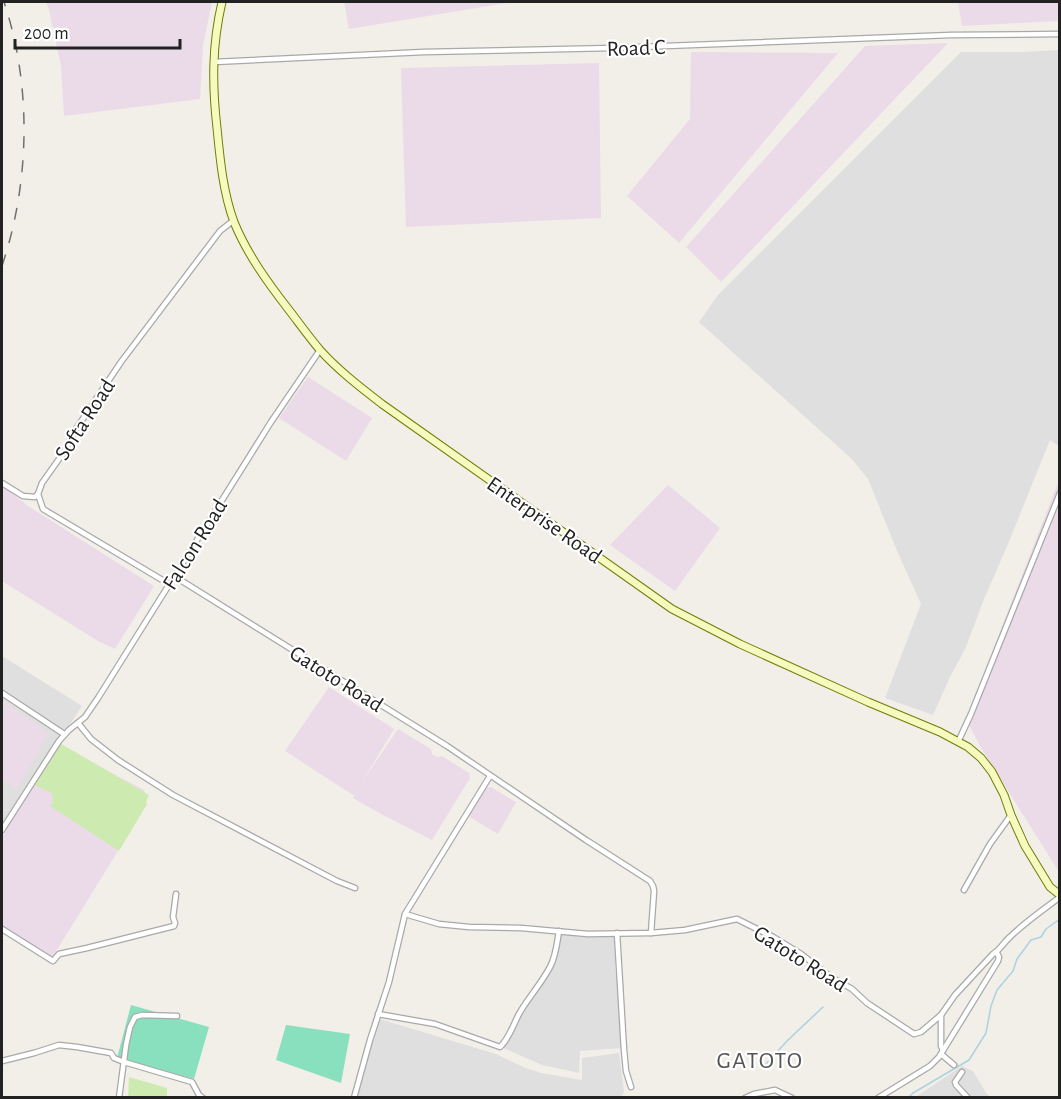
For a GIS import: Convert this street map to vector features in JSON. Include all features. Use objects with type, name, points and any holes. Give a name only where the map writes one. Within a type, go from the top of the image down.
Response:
[{"type":"main road","name":"Enterprise Road","points":[[222,2],[216,27],[213,62],[214,105],[226,193],[243,241],[259,269],[320,350],[381,404],[672,609],[731,640],[940,732],[968,747],[992,772],[1025,846],[1039,871],[1059,896]]},
{"type":"street","name":"Road C","points":[[213,62],[424,52],[613,48],[951,35],[1059,34]]},
{"type":"street","name":"Softa Road","points":[[38,494],[42,483],[64,452],[74,432],[121,362],[219,231],[234,220]]},
{"type":"street","name":"Falcon Road","points":[[2,830],[58,741],[85,717],[98,698],[271,422],[320,350]]},
{"type":"street","points":[[2,483],[23,496],[35,497],[38,494],[44,509],[169,584]]},
{"type":"street","points":[[958,742],[1059,493]]},
{"type":"street","name":"Gatoto Road","points":[[174,576],[447,746],[650,881],[654,891],[651,933]]},
{"type":"street","points":[[2,693],[64,734]]},
{"type":"street","points":[[78,723],[91,739],[118,760],[173,795],[355,888]]},
{"type":"street","points":[[354,1098],[389,982],[405,914],[490,776]]},
{"type":"street","points":[[964,891],[990,844],[1011,815]]},
{"type":"street","points":[[2,929],[53,961],[59,954],[174,926],[176,923],[173,917],[176,894]]},
{"type":"street","name":"Gatoto Road","points":[[405,914],[439,924],[588,934],[685,930],[737,919],[801,954],[914,1034],[921,1032],[941,1015],[955,995],[993,954],[997,953],[1008,938],[1059,896]]},
{"type":"street","points":[[378,1014],[435,1024],[500,1047],[550,966],[556,951],[559,931]]},
{"type":"street","points":[[617,933],[624,1050],[626,1071],[631,1087]]},
{"type":"street","points":[[878,1098],[930,1066],[942,1052],[998,961],[997,953]]},
{"type":"street","points":[[941,1015],[942,1052],[954,1065]]},
{"type":"street","points":[[119,1098],[126,1045],[135,1017],[177,1016]]},
{"type":"street","points":[[2,1061],[59,1045],[111,1053],[114,1058],[124,1062],[192,1082],[203,1098]]},
{"type":"street","points":[[962,1072],[955,1082],[968,1098]]},
{"type":"street","points":[[745,1098],[775,1090],[792,1098]]},
{"type":"shaded area","points":[[46,2],[212,2],[203,45],[200,99],[64,116],[61,66]]},
{"type":"shaded area","points":[[344,2],[513,2],[349,29]]},
{"type":"shaded area","points":[[958,2],[1059,2],[1059,21],[962,26]]},
{"type":"shaded area","points":[[948,43],[721,282],[686,247],[865,46]]},
{"type":"shaded area","points":[[1059,50],[1059,446],[1050,440],[966,647],[933,715],[885,698],[921,604],[868,479],[852,459],[699,322],[718,295],[961,52]]},
{"type":"shaded area","points":[[691,52],[838,53],[679,243],[627,196],[690,119]]},
{"type":"shaded area","points":[[599,63],[601,218],[406,227],[401,68]]},
{"type":"shaded area","points":[[308,377],[372,418],[346,461],[279,418]]},
{"type":"shaded area","points":[[1059,480],[1059,872],[980,746],[966,719]]},
{"type":"shaded area","points":[[2,485],[28,506],[154,586],[115,649],[98,641],[2,581]]},
{"type":"shaded area","points":[[668,485],[720,528],[675,591],[610,545]]},
{"type":"shaded area","points":[[2,656],[82,706],[2,827]]},
{"type":"shaded area","points":[[329,687],[394,729],[362,782],[398,729],[431,749],[432,754],[437,757],[442,756],[469,773],[470,778],[432,840],[353,798],[355,793],[353,795],[285,751]]},
{"type":"shaded area","points":[[2,700],[49,733],[17,789],[2,779],[2,714],[7,705],[2,706]]},
{"type":"shaded area","points":[[59,745],[144,790],[147,804],[50,961],[2,931],[2,837]]},
{"type":"shaded area","points":[[491,787],[516,802],[498,834],[466,815],[483,789]]},
{"type":"shaded area","points":[[556,933],[615,935],[615,969],[620,997],[623,1048],[580,1051],[579,1073],[542,1065],[501,1047],[524,1002],[545,977],[555,951]]},
{"type":"shaded area","points":[[373,1017],[496,1054],[541,1073],[582,1080],[582,1058],[619,1053],[624,1092],[621,1098],[354,1098]]},
{"type":"shaded area","points":[[962,1066],[973,1071],[990,1097],[914,1098]]},
{"type":"green space","points":[[58,742],[149,795],[147,804],[119,851],[50,806],[53,802],[52,793],[34,785]]},
{"type":"green space","points":[[131,1005],[209,1027],[194,1079],[117,1058]]},
{"type":"green space","points":[[286,1025],[350,1034],[341,1083],[276,1060]]},
{"type":"green space","points":[[129,1077],[167,1088],[167,1097],[128,1097]]},
{"type":"waterway","points":[[908,1098],[969,1060],[986,1033],[991,1006],[997,990],[1013,971],[1017,959],[1031,940],[1041,937],[1046,929],[1060,919]]},
{"type":"waterway","points":[[766,1064],[823,1007]]},
{"type":"railway","points":[[2,266],[18,201],[24,134],[19,67],[4,2]]},
{"type":"district","name":"GATOTO","points":[[760,1060]]}]
